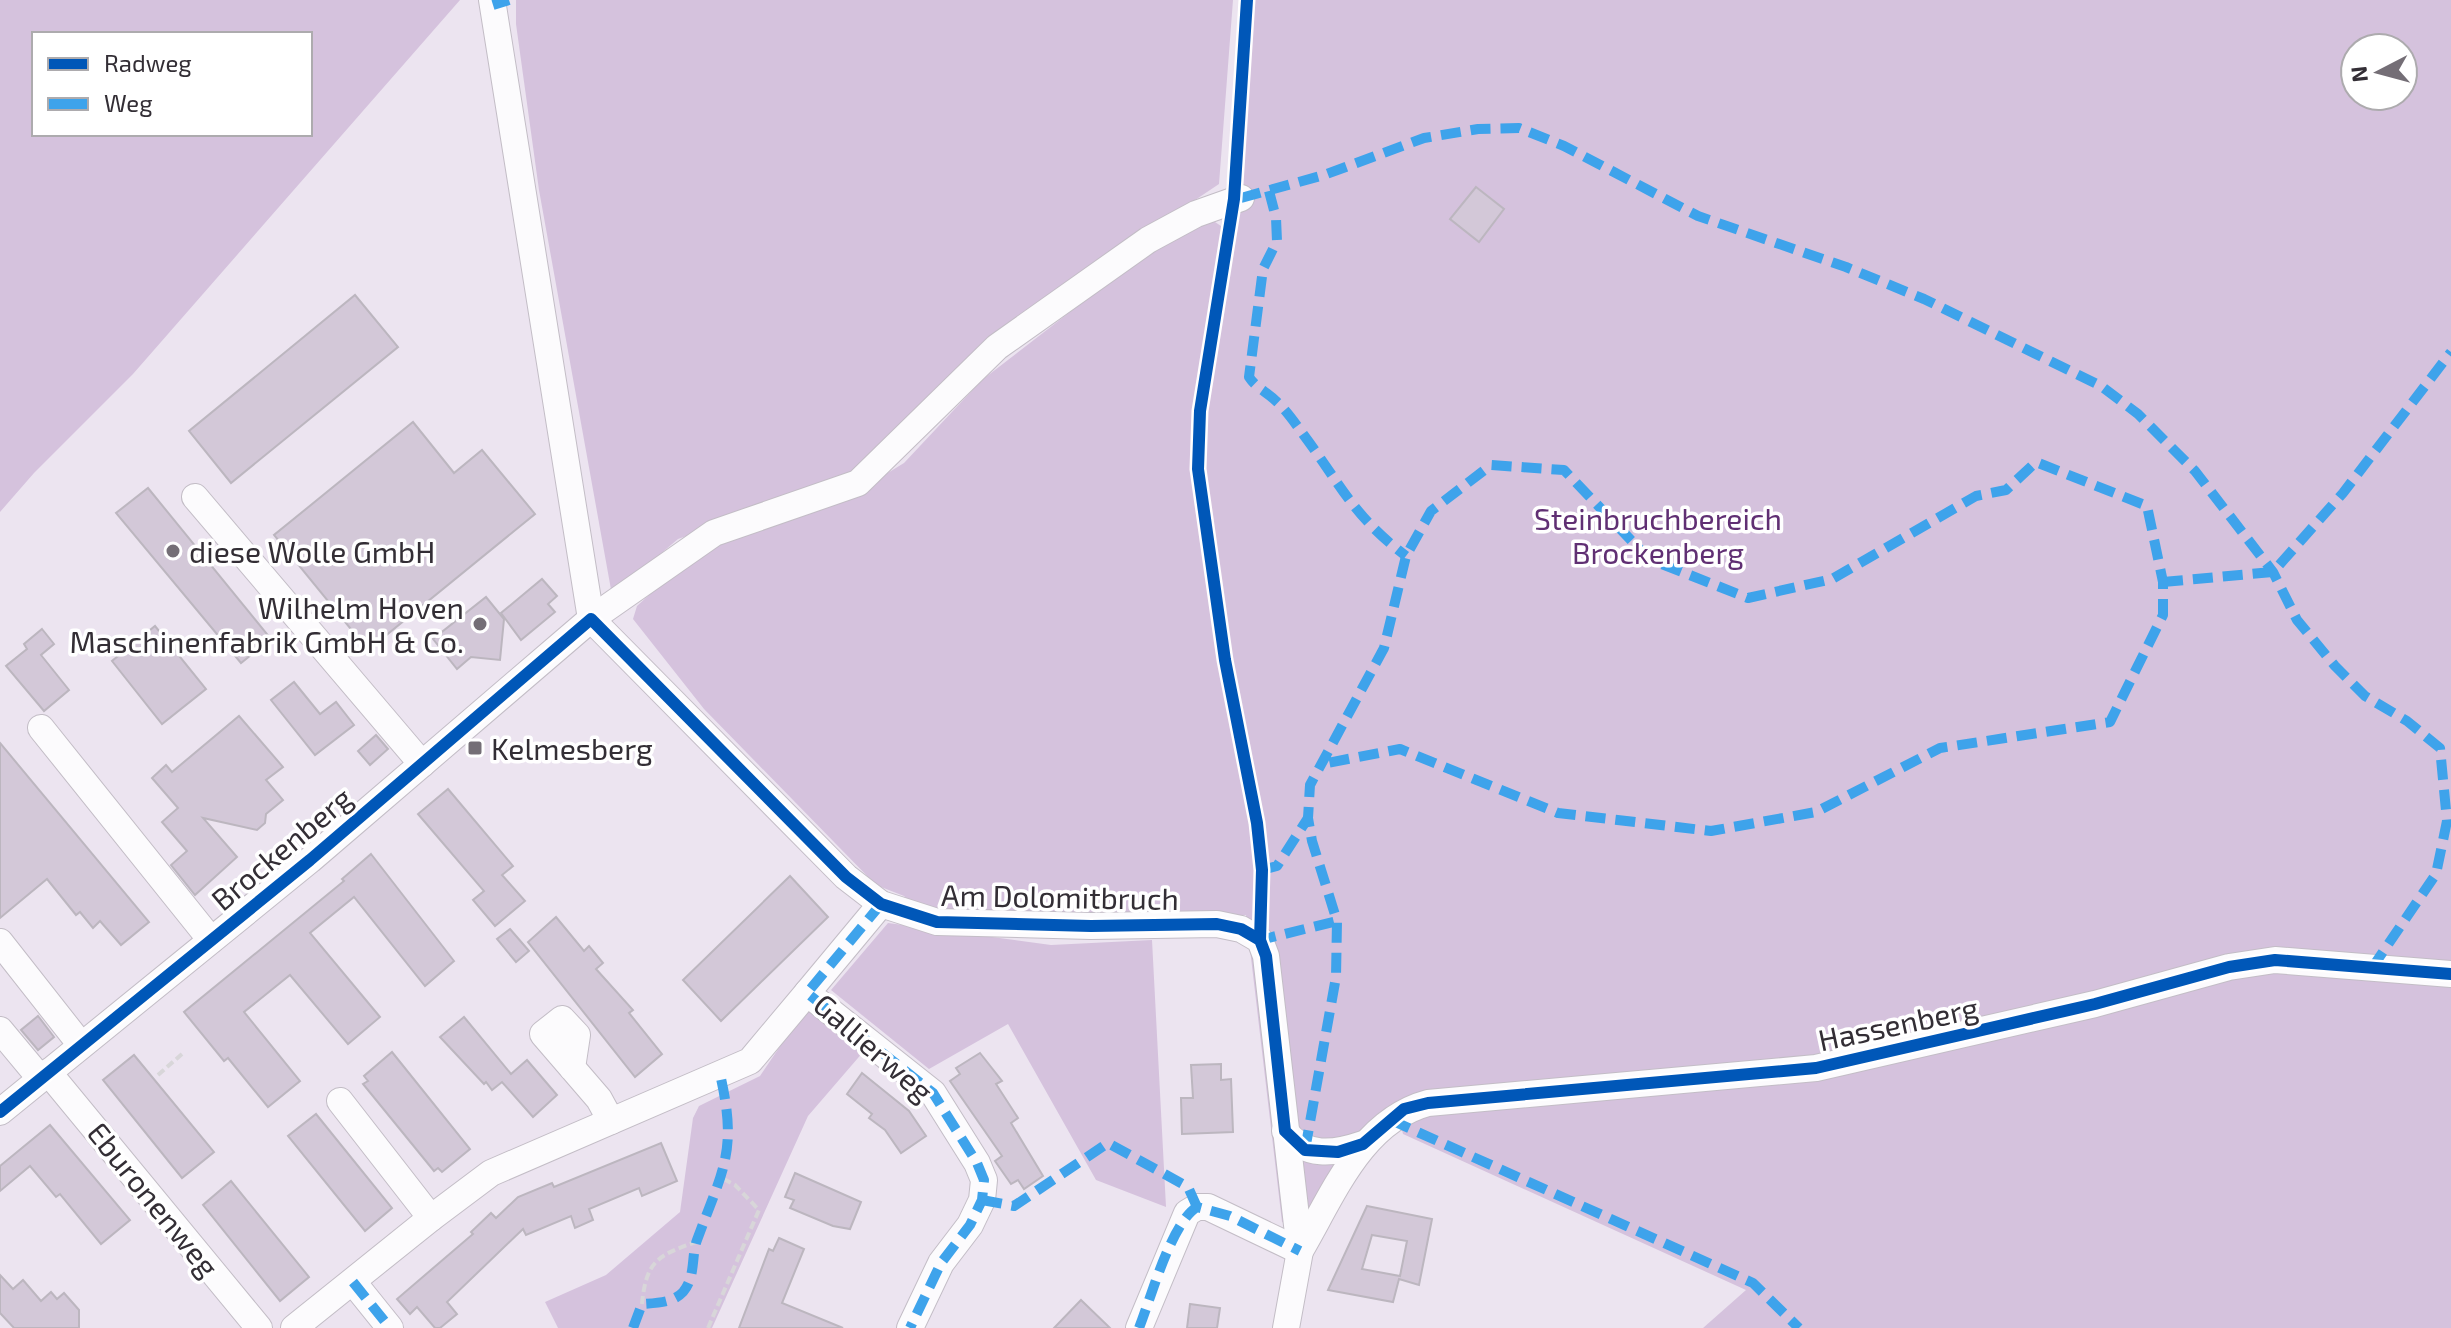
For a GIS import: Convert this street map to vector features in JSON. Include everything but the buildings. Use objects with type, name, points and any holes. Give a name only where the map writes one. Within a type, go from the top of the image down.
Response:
[{"type":"street","points":[[492,0],[591,619]]},
{"type":"street","name":"Brockenberg","points":[[0,1112],[422,764],[591,619],[714,533],[858,483],[997,347],[1148,240],[1196,214],[1241,198]]},
{"type":"street","points":[[195,497],[422,764]]},
{"type":"street","name":"Am Dolomitbruch","points":[[591,619],[846,877],[881,904],[911,916],[971,925],[1217,924],[1241,929],[1260,940],[1266,956],[1300,1251]]},
{"type":"street","points":[[41,728],[211,940]]},
{"type":"street","name":"Gallierweg","points":[[881,904],[807,993],[933,1093],[977,1163],[984,1180],[982,1200],[970,1225],[941,1263],[910,1328]]},
{"type":"street","points":[[0,942],[81,1045]]},
{"type":"street","name":"Hassenberg","points":[[1363,1144],[1404,1109],[1428,1103],[1816,1068],[2066,1011],[2229,967],[2275,960],[2451,974]]},
{"type":"street","points":[[294,1328],[491,1173],[750,1061],[807,993]]},
{"type":"street","name":"Eburonenweg","points":[[0,1030],[44,1075],[259,1328]]},
{"type":"street","points":[[572,1068],[599,1099],[611,1121]]},
{"type":"street","points":[[340,1101],[431,1218]]},
{"type":"street","points":[[1285,1131],[1305,1150],[1338,1152],[1363,1144]]},
{"type":"street","points":[[1286,1328],[1300,1251],[1363,1144]]},
{"type":"street","points":[[1139,1328],[1177,1232],[1187,1213],[1197,1207],[1230,1216],[1300,1251]]},
{"type":"street","points":[[353,1282],[390,1328]]},
{"type":"path","points":[[158,1075],[182,1054]]},
{"type":"path","points":[[722,1178],[735,1185],[765,1213]]},
{"type":"path","points":[[708,1328],[759,1210]]},
{"type":"path","points":[[642,1304],[647,1273],[654,1262],[665,1253],[696,1242]]},
{"type":"green space","points":[[0,0],[460,0],[133,374],[34,473],[0,512]]},
{"type":"green space","points":[[516,0],[1233,0],[1219,184],[1089,271],[851,478],[678,539],[612,595],[539,190],[516,24]]},
{"type":"green space","name":"Steinbruchbereich Brockenberg","points":[[1242,0],[2451,0],[2451,1328],[1703,1328],[1746,1290],[1403,1134],[1395,1102],[1387,1107],[1297,1229],[1282,1222],[1246,915],[977,919],[915,908],[904,896],[876,885],[704,709],[633,619],[637,606],[696,552],[855,493],[904,463],[982,380],[1154,247],[1209,218],[1221,226],[1238,99]]},
{"type":"green space","points":[[888,923],[1051,945],[1152,940],[1166,1207],[1096,1180],[1008,1024],[929,1069],[831,990]]},
{"type":"green space","points":[[808,1005],[864,1051],[808,1116],[712,1328],[558,1328],[545,1302],[606,1275],[680,1212],[693,1118],[699,1106],[760,1076]]},
{"type":"marked path","points":[[493,5],[509,0]]},
{"type":"marked path","points":[[1241,198],[1324,175],[1424,138],[1478,129],[1519,128],[1564,146],[1698,216],[1846,267],[1924,299],[2101,386],[2138,414],[2195,471],[2273,572],[2297,620],[2335,666],[2365,696],[2407,721],[2440,748],[2447,821],[2436,874],[2374,965]]},
{"type":"marked path","points":[[1269,191],[1276,218],[1277,241],[1263,269],[1249,377],[1287,412],[1360,513],[1406,556]]},
{"type":"marked path","points":[[2163,582],[2273,572],[2343,493],[2451,352]]},
{"type":"marked path","points":[[1305,1150],[1336,977],[1337,921],[1312,841],[1308,818],[1310,785],[1384,648],[1406,556],[1431,511],[1491,465],[1564,470],[1649,559],[1748,598],[1832,579],[1976,496],[2006,490],[2036,462],[2147,506],[2163,582],[2163,615],[2110,722],[1940,748],[1816,812],[1711,831],[1558,813],[1400,749],[1322,764]]},
{"type":"marked path","points":[[1262,870],[1277,866],[1308,818]]},
{"type":"marked path","points":[[881,904],[807,993],[933,1093],[977,1163],[984,1180],[982,1200],[970,1225],[941,1263],[910,1328]]},
{"type":"marked path","points":[[1260,936],[1260,940],[1337,921]]},
{"type":"marked path","points":[[633,1328],[642,1304],[674,1298],[683,1292],[690,1280],[695,1246],[725,1160],[728,1123],[720,1074]]},
{"type":"marked path","points":[[1391,1120],[1753,1283],[1799,1328]]},
{"type":"marked path","points":[[982,1200],[1014,1206],[1108,1143],[1188,1187],[1197,1207]]},
{"type":"marked path","points":[[1139,1328],[1170,1244],[1197,1207],[1230,1216],[1300,1251]]},
{"type":"marked path","points":[[353,1282],[390,1328]]},
{"type":"cycle path","points":[[1247,0],[1234,199],[1200,411],[1198,469],[1225,660],[1257,823],[1262,870],[1260,940]]},
{"type":"cycle path","points":[[0,1112],[310,860],[591,619],[846,877],[881,904],[937,922],[1091,926],[1217,924],[1241,929],[1260,940],[1266,956],[1285,1131],[1305,1150],[1338,1152],[1363,1144],[1404,1109],[1428,1103],[1816,1068],[2095,1004],[2229,967],[2275,960],[2451,974]]},
{"type":"place","name":"diese Wolle GmbH","points":[[173,551]]},
{"type":"place","name":"Wilhelm Hoven Maschinenfabrik GmbH & Co.","points":[[480,624]]},
{"type":"place","name":"Kelmesberg","points":[[475,748]]}]
